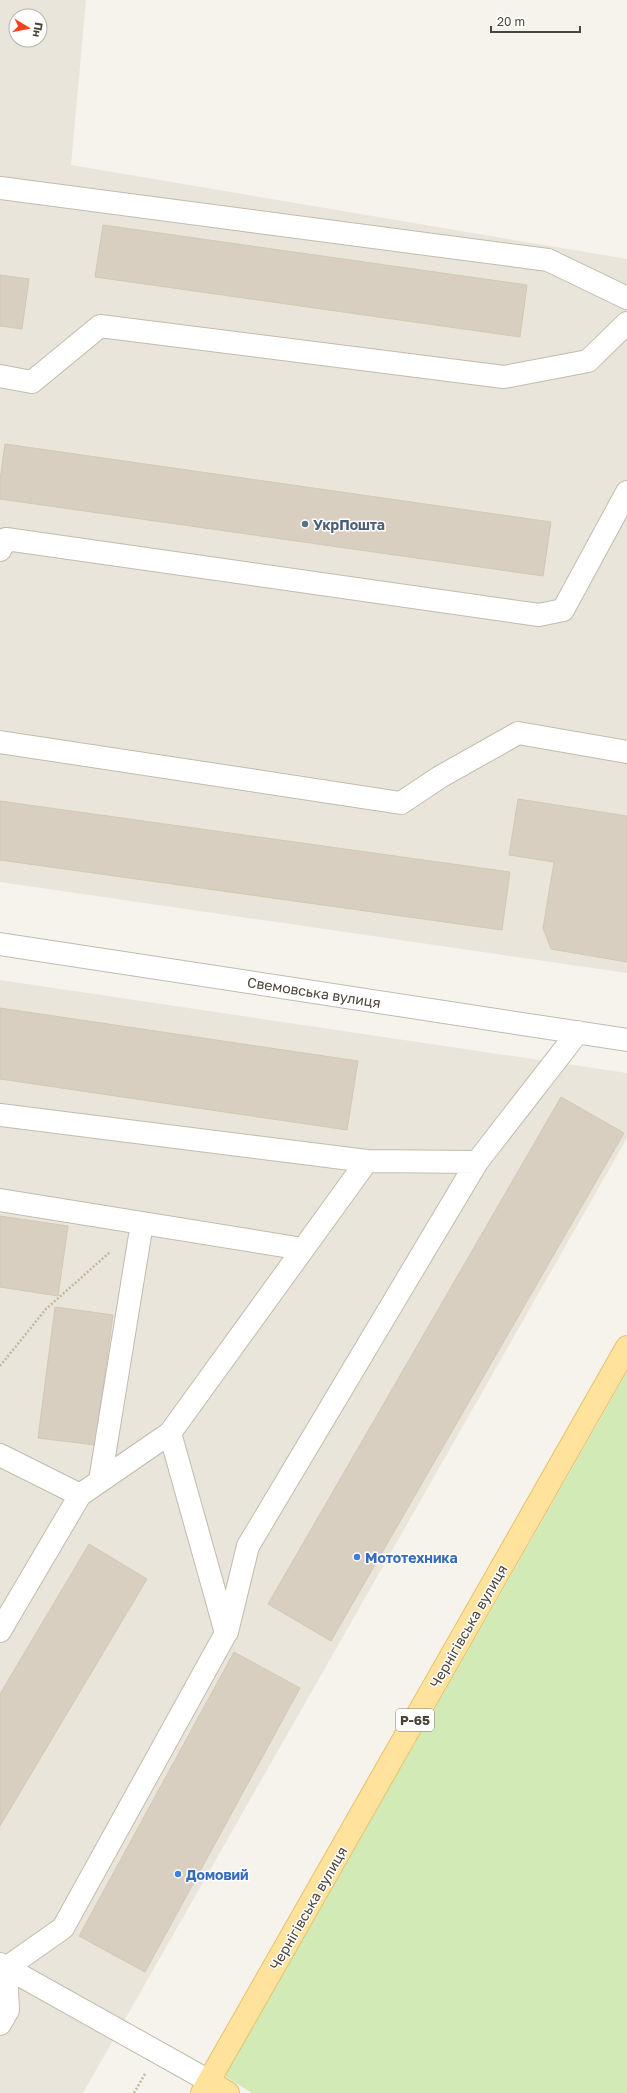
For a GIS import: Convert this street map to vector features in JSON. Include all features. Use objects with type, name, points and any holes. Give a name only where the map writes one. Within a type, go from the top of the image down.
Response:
[{"type":"main road","name":"Чернігівська вулиця","points":[[206,2087],[627,1348]]},
{"type":"main road","points":[[206,2087],[228,2093]]},
{"type":"street","points":[[0,188],[548,260],[627,298]]},
{"type":"street","points":[[0,376],[32,382],[100,326],[504,377],[588,361],[627,323]]},
{"type":"street","points":[[0,550],[6,539],[539,615],[563,610],[627,492]]},
{"type":"street","points":[[0,742],[401,803],[440,777],[518,733],[627,752]]},
{"type":"street","name":"Свемовська вулиця","points":[[0,944],[627,1040]]},
{"type":"street","points":[[3,1966],[63,1928],[226,1633],[248,1546],[477,1162],[578,1032]]},
{"type":"street","points":[[0,1115],[367,1161],[477,1162]]},
{"type":"street","points":[[0,1631],[80,1495],[170,1433],[367,1161]]},
{"type":"street","points":[[0,1200],[303,1249]]},
{"type":"street","points":[[100,1481],[142,1223]]},
{"type":"street","points":[[170,1433],[226,1633]]},
{"type":"street","points":[[0,1455],[80,1495]]},
{"type":"street","points":[[3,1966],[206,2087]]},
{"type":"street","points":[[0,2024],[8,2010],[3,1966]]},
{"type":"path","points":[[0,1366],[46,1309],[142,1223]]},
{"type":"shaded area","points":[[0,0],[86,0],[71,165],[627,259],[627,973],[0,882]]},
{"type":"shaded area","points":[[0,980],[627,1073],[627,1138],[83,2093],[0,2093]]},
{"type":"green space","points":[[627,1372],[627,2093],[252,2093],[225,2076]]},
{"type":"building","points":[[103,225],[527,285],[520,337],[95,277]]},
{"type":"building","points":[[0,275],[29,279],[22,329],[0,326]]},
{"type":"building","points":[[5,444],[551,522],[543,576],[0,499],[0,480]]},
{"type":"building","points":[[518,799],[627,816],[627,962],[551,949],[543,928],[554,862],[509,855]]},
{"type":"building","points":[[0,801],[510,872],[502,930],[0,860]]},
{"type":"building","points":[[0,1008],[358,1061],[347,1130],[0,1079]]},
{"type":"building","points":[[561,1097],[624,1133],[331,1641],[268,1604]]},
{"type":"building","points":[[0,1216],[68,1226],[58,1296],[0,1287]]},
{"type":"building","points":[[55,1307],[113,1315],[95,1445],[38,1438]]},
{"type":"building","points":[[89,1544],[147,1579],[0,1826],[0,1694]]},
{"type":"building","points":[[234,1652],[300,1688],[145,1972],[79,1936]]},
{"type":"place","name":"УкрПошта","points":[[305,524]]},
{"type":"place","name":"Мототехника","points":[[357,1557]]},
{"type":"place","name":"Домовий","points":[[178,1874]]}]
